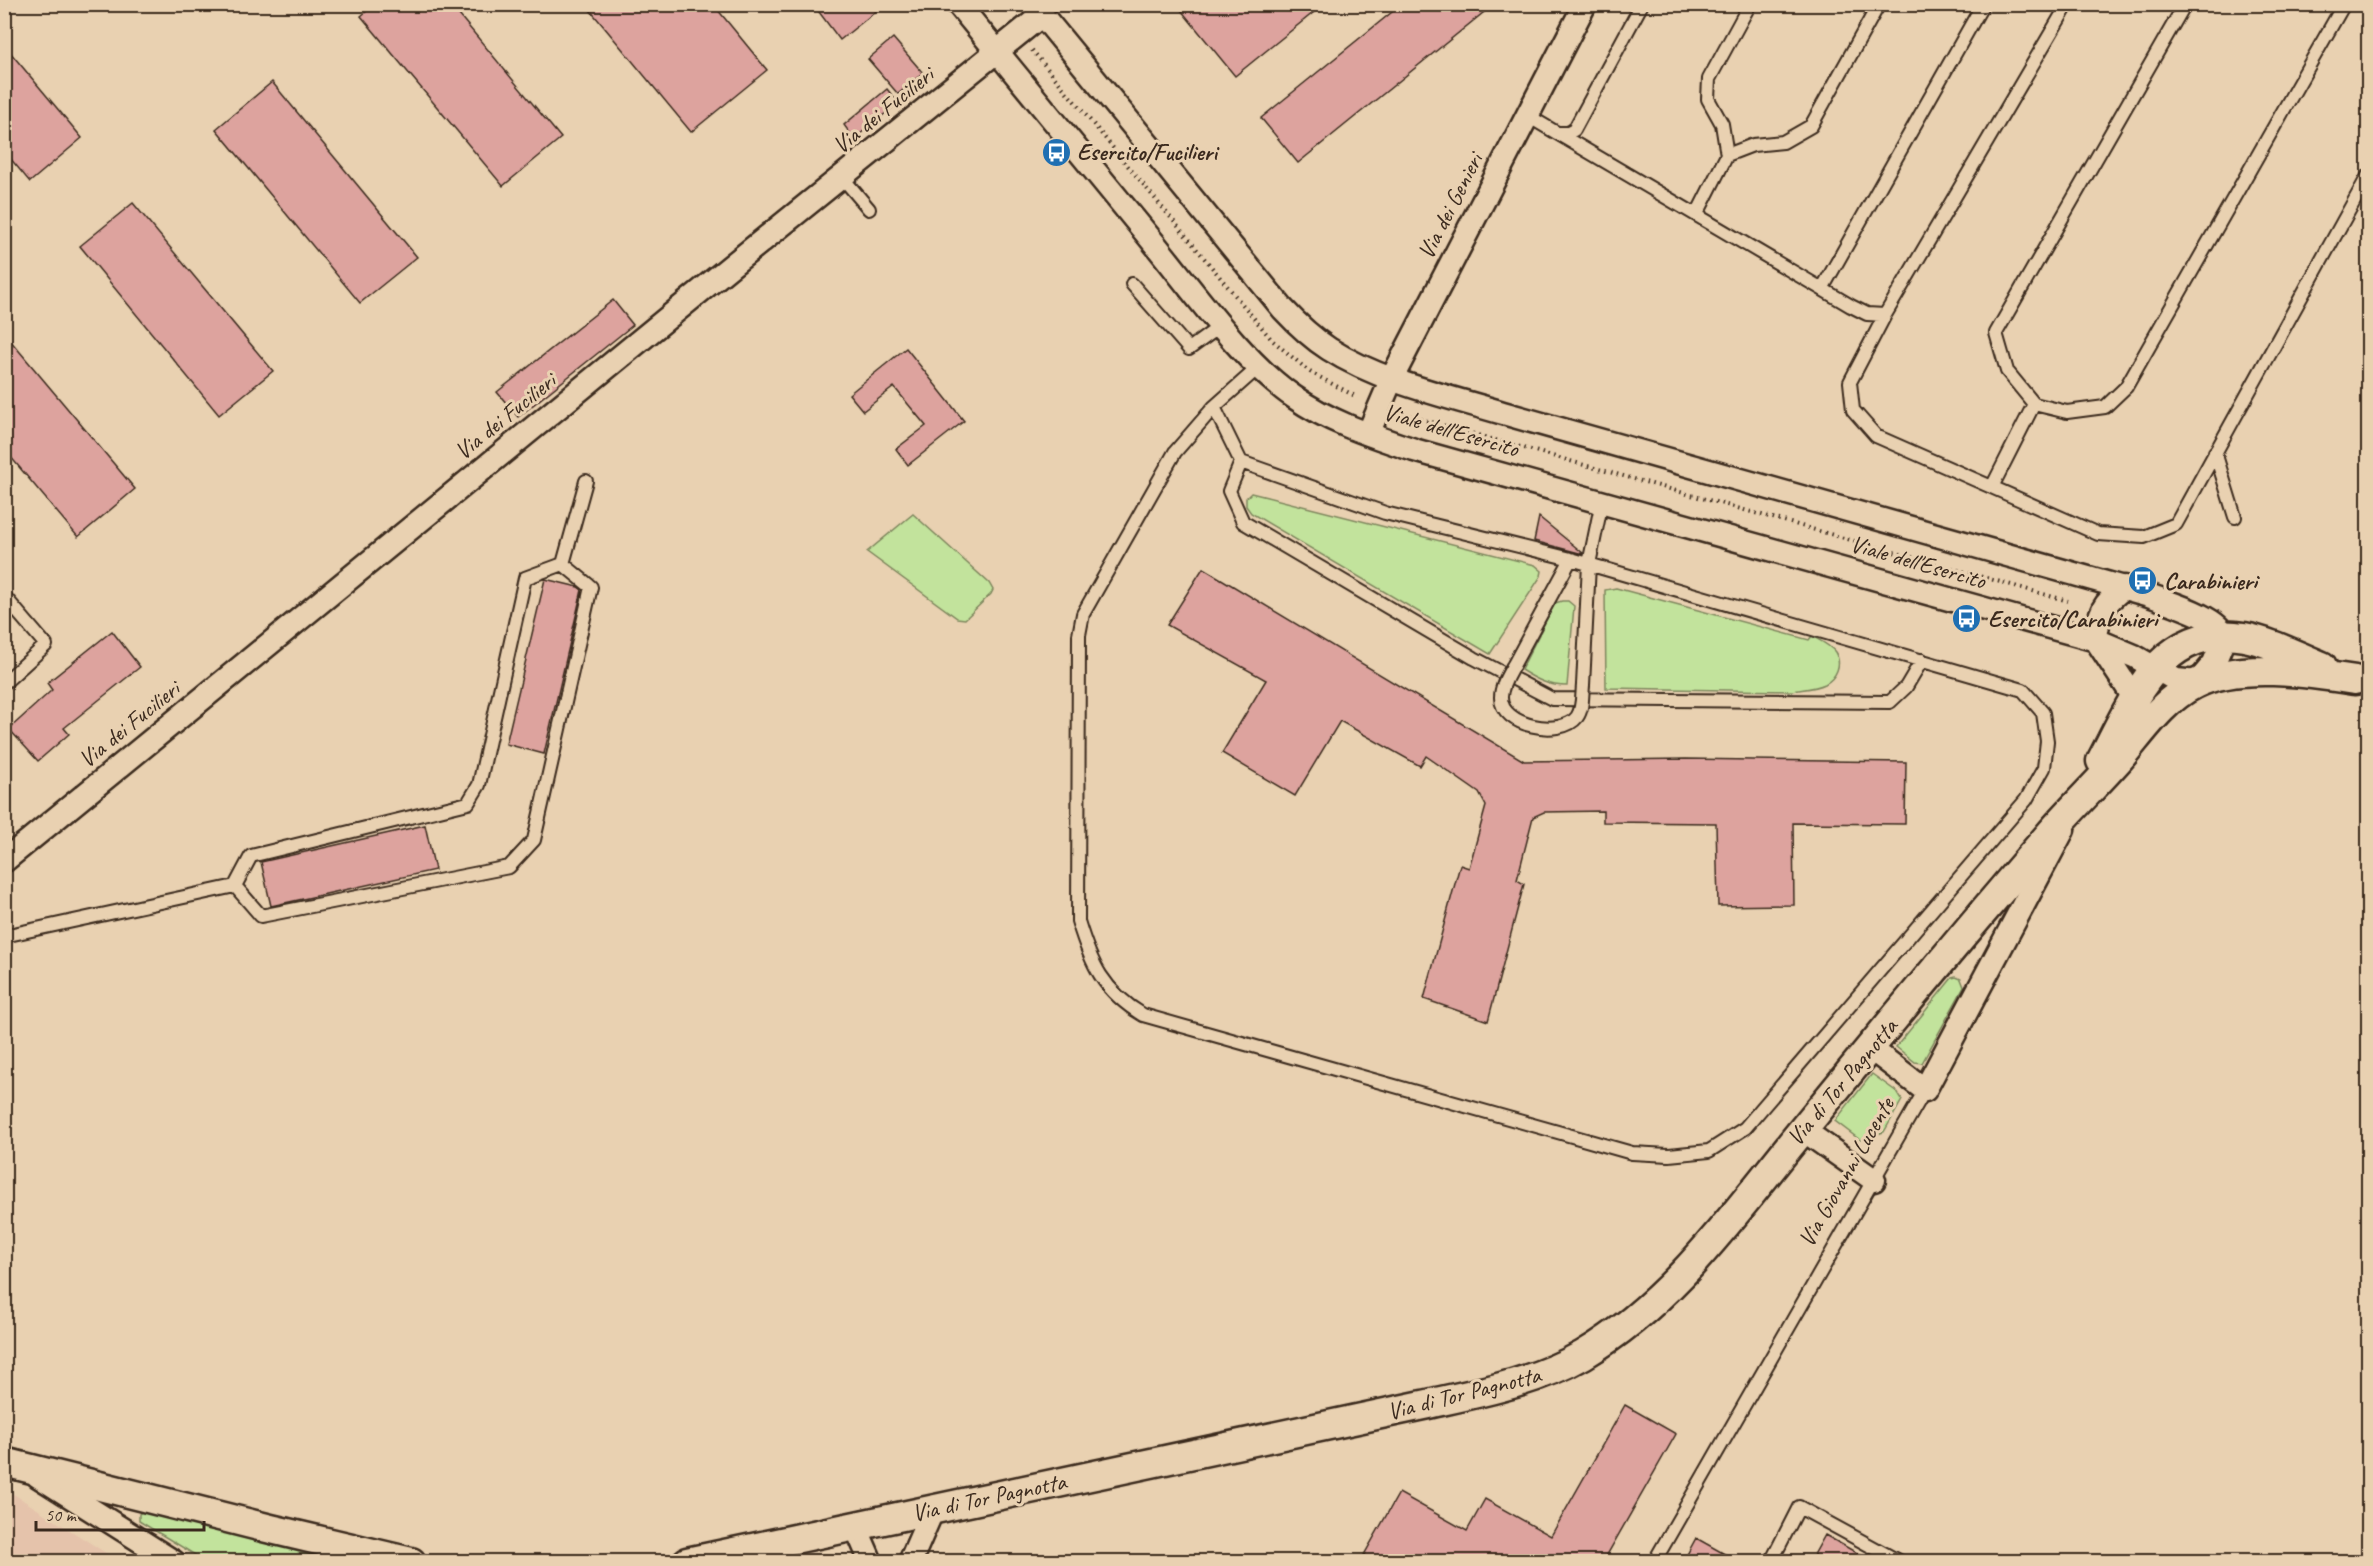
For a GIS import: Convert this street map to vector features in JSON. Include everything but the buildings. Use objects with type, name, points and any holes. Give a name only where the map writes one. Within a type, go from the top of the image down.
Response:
[{"type":"street","name":"Viale dell'Esercito","points":[[958,4],[1222,326],[1271,380],[1302,403],[1335,421],[1414,450],[2096,640],[2123,651],[2176,680],[2198,682]]},
{"type":"street","name":"Via dei Genieri","points":[[1368,434],[1392,378],[1586,4]]},
{"type":"street","name":"Viale dell'Esercito","points":[[1038,10],[1283,309],[1328,348],[1350,361],[1392,378],[1503,413],[2125,587],[2193,612],[2218,625],[2225,636]]},
{"type":"street","name":"Via dei Fucilieri","points":[[4,861],[997,53],[1019,34],[1038,10]]},
{"type":"street","points":[[2125,587],[2101,610],[2096,640],[2135,699]]},
{"type":"street","points":[[2198,682],[2214,663],[2225,636]]},
{"type":"street","name":"Via di Tor Pagnotta","points":[[2075,804],[2155,668],[2186,644],[2198,639],[2242,637],[2264,643],[2362,682]]},
{"type":"street","name":"Via di Tor Pagnotta","points":[[687,1562],[1471,1394],[1521,1382],[1563,1366],[1617,1333],[1658,1299],[1724,1226],[1802,1129],[2075,804],[2120,758],[2163,708],[2198,682],[2256,671],[2288,672],[2362,682]]},
{"type":"street","name":"Via Giovanni Lucente","points":[[1925,1090],[2075,804]]},
{"type":"street","points":[[1870,1048],[1925,1090]]},
{"type":"street","points":[[1802,1129],[1874,1180]]},
{"type":"street","points":[[14,1464],[174,1562]]},
{"type":"street","points":[[14,1464],[411,1562]]},
{"type":"street","points":[[910,1562],[933,1509]]},
{"type":"street","points":[[855,1525],[871,1562]]},
{"type":"lane","points":[[1558,133],[1568,133],[1574,129],[1642,4]]},
{"type":"lane","points":[[1696,214],[1727,154],[1722,124],[1708,99],[1709,79],[1750,4]]},
{"type":"lane","points":[[1727,154],[1753,145],[1783,142],[1811,126],[1879,4]]},
{"type":"lane","points":[[1822,289],[1983,4]]},
{"type":"lane","points":[[2068,4],[1885,315],[1850,382],[1852,410],[1876,436],[2098,534],[2144,537],[2176,524],[2368,176]]},
{"type":"lane","points":[[2185,4],[1996,333],[2007,370],[2034,404],[2067,412],[2105,407],[2126,387],[2344,4]]},
{"type":"lane","points":[[1528,116],[1861,312],[1885,315]]},
{"type":"lane","points":[[842,177],[869,209]]},
{"type":"lane","points":[[1132,284],[1189,349],[1222,326]]},
{"type":"lane","points":[[1214,408],[1240,462],[1385,513],[1571,559],[2023,690],[2043,713],[2047,741],[2044,768],[2026,800],[1746,1128],[1708,1151],[1668,1155],[1632,1153],[1143,1016],[1124,1004],[1108,987],[1089,957],[1078,921],[1079,635],[1083,614],[1175,452],[1214,408],[1259,367]]},
{"type":"lane","points":[[1992,487],[2034,404]]},
{"type":"lane","points":[[2215,452],[2235,517]]},
{"type":"lane","points":[[1240,462],[1229,491],[1243,522],[1474,658],[1552,699],[1890,702],[1906,687],[1922,660]]},
{"type":"lane","points":[[563,564],[586,480]]},
{"type":"lane","points":[[1571,559],[1503,685],[1501,696],[1503,708],[1514,719],[1539,728],[1568,725],[1581,711],[1589,564],[1602,501]]},
{"type":"lane","points":[[4,936],[235,886],[251,856],[468,803],[479,785],[525,578],[563,564]]},
{"type":"lane","points":[[235,886],[261,916],[509,867],[534,840],[591,587],[563,564]]},
{"type":"lane","points":[[4,596],[46,645],[4,683]]},
{"type":"lane","name":"Via Giovanni Lucente","points":[[1654,1562],[1925,1090]]},
{"type":"lane","points":[[1771,1562],[1799,1506],[1900,1562]]},
{"type":"path","name":"Viale dell'Esercito","points":[[1019,34],[1272,340],[1310,372],[1357,398]]},
{"type":"path","name":"Viale dell'Esercito","points":[[1403,414],[2068,601]]},
{"type":"shaded area","points":[[4,1488],[109,1555],[106,1561],[5,1561]]},
{"type":"green space","points":[[1251,493],[1535,565],[1542,571],[1541,576],[1490,654],[1251,513],[1246,506],[1246,498]]},
{"type":"green space","points":[[913,514],[989,583],[993,590],[965,619],[957,618],[867,552]]},
{"type":"green space","points":[[1616,588],[1809,640],[1812,636],[1835,652],[1838,661],[1837,670],[1825,684],[1792,691],[1606,688],[1605,590]]},
{"type":"green space","points":[[1568,601],[1574,606],[1567,686],[1543,682],[1521,670],[1555,603]]},
{"type":"green space","points":[[1952,978],[1961,979],[1964,987],[1922,1063],[1915,1062],[1896,1047]]},
{"type":"green space","points":[[1872,1074],[1897,1092],[1902,1100],[1884,1132],[1860,1140],[1835,1121]]},
{"type":"green space","points":[[143,1511],[350,1561],[205,1561],[139,1521],[139,1514]]},
{"type":"place","name":"Esercito/Fucilieri","points":[[1056,152]]},
{"type":"place","name":"Carabinieri","points":[[2143,581]]},
{"type":"place","name":"Esercito/Carabinieri","points":[[1967,619]]}]
